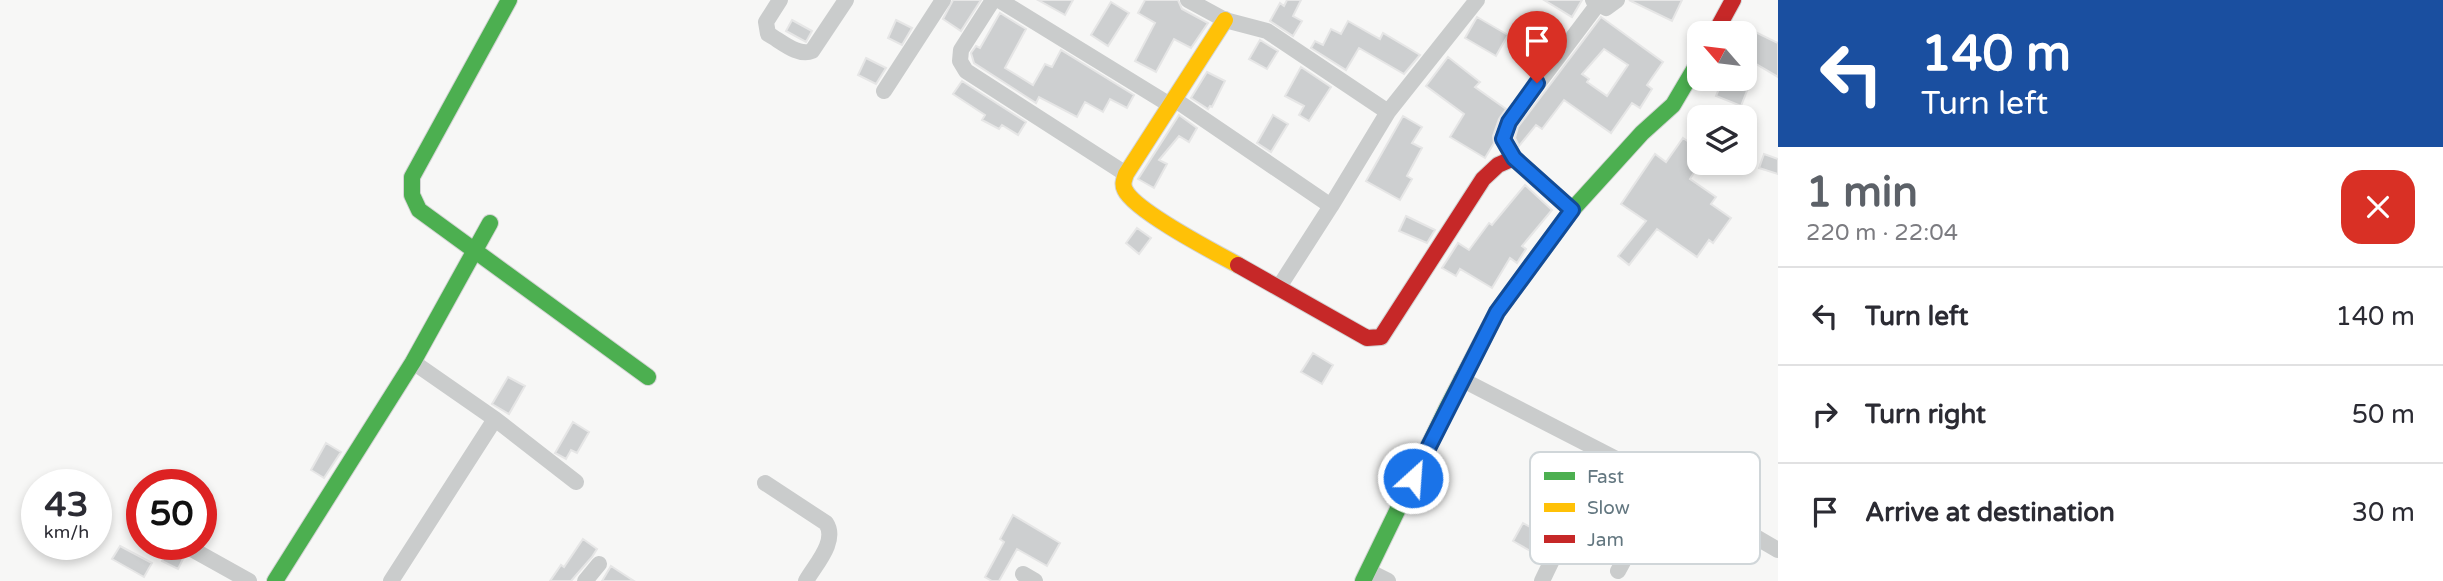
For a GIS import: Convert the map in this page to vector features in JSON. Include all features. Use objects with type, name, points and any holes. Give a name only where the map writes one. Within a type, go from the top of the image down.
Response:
[{"type":"street","points":[[509,0],[412,177],[412,195],[419,210],[648,377]]},
{"type":"street","points":[[780,0],[766,22],[768,34],[799,52],[806,53],[813,51],[846,0]]},
{"type":"street","points":[[884,90],[943,0]]},
{"type":"street","points":[[993,0],[961,50],[960,61],[966,71],[1126,174]]},
{"type":"street","points":[[999,0],[1172,102],[1331,206]]},
{"type":"street","points":[[1188,0],[1225,20],[1267,31],[1388,112]]},
{"type":"street","points":[[1279,287],[1388,112],[1478,0]]},
{"type":"street","points":[[1572,210],[1514,158],[1503,139],[1509,122],[1595,2],[1606,8],[1617,0]]},
{"type":"street","points":[[1722,21],[1733,0]]},
{"type":"street","points":[[1225,20],[1126,174],[1123,184],[1126,193],[1163,223],[1367,338],[1381,337],[1483,178],[1498,164],[1514,158]]},
{"type":"street","points":[[1388,581],[1366,576],[1461,379],[1497,312],[1572,210],[1642,133],[1672,105],[1687,81]]},
{"type":"street","points":[[275,581],[413,362],[490,223]]},
{"type":"street","points":[[413,362],[495,419],[576,482]]},
{"type":"street","points":[[1461,379],[1603,452]]},
{"type":"street","points":[[391,581],[495,419]]},
{"type":"street","points":[[765,483],[826,523],[830,529],[831,539],[806,581]]},
{"type":"street","points":[[1760,539],[1778,550]]},
{"type":"street","points":[[211,560],[249,581]]},
{"type":"street","points":[[585,581],[599,564]]},
{"type":"street","points":[[1542,581],[1550,564]]},
{"type":"street","points":[[1618,571],[1622,564]]},
{"type":"building","points":[[953,0],[981,0],[961,31],[943,19]]},
{"type":"building","points":[[1038,0],[1073,0],[1065,15]]},
{"type":"building","points":[[1145,0],[1178,0],[1182,9],[1208,23],[1191,48],[1174,39],[1156,72],[1135,61],[1155,23],[1138,13]]},
{"type":"building","points":[[1287,0],[1301,0],[1293,16],[1302,21],[1293,36],[1270,21],[1280,3],[1284,6]]},
{"type":"building","points":[[1544,0],[1582,0],[1572,17]]},
{"type":"building","points":[[1629,0],[1682,0],[1672,21]]},
{"type":"building","points":[[1111,2],[1129,13],[1108,46],[1091,35]]},
{"type":"building","points":[[1000,13],[1026,29],[1005,68],[1033,85],[1045,64],[1052,67],[1061,50],[1134,95],[1127,108],[1110,99],[1103,112],[1085,102],[1077,117],[1039,97],[1036,103],[974,63],[971,53],[976,46],[980,48]]},
{"type":"building","points":[[1477,17],[1508,35],[1496,56],[1465,38]]},
{"type":"building","points":[[1601,17],[1663,62],[1647,85],[1652,89],[1640,108],[1632,103],[1611,133],[1564,100],[1542,129],[1536,125],[1519,146],[1515,138],[1518,127]],"holes":[[[1604,49],[1628,65],[1607,96],[1587,82],[1589,79],[1582,74]]]},
{"type":"building","points":[[792,20],[812,31],[806,42],[786,31]]},
{"type":"building","points":[[896,20],[912,28],[902,45],[888,38]]},
{"type":"building","points":[[1348,21],[1380,39],[1383,33],[1420,55],[1404,74],[1359,48],[1346,70],[1311,48],[1315,41],[1323,45],[1331,29],[1341,34]]},
{"type":"building","points":[[1757,33],[1778,43],[1778,77],[1757,65]]},
{"type":"building","points":[[1260,40],[1278,51],[1267,69],[1249,59]]},
{"type":"building","points":[[1448,57],[1480,82],[1475,87],[1506,109],[1499,119],[1493,136],[1494,143],[1485,158],[1450,137],[1464,114],[1426,86]]},
{"type":"building","points":[[866,58],[886,68],[876,84],[858,75]]},
{"type":"building","points":[[1301,67],[1331,87],[1309,121],[1299,115],[1304,106],[1285,96]]},
{"type":"building","points":[[1207,72],[1225,81],[1212,107],[1208,109],[1191,98]]},
{"type":"building","points":[[962,81],[1026,122],[1018,135],[1002,125],[999,129],[982,120],[985,115],[953,94]]},
{"type":"building","points":[[1718,91],[1747,91],[1741,105],[1716,96]]},
{"type":"building","points":[[1179,115],[1197,128],[1189,142],[1179,136],[1159,160],[1167,164],[1154,188],[1138,179]]},
{"type":"building","points":[[1273,115],[1288,124],[1271,152],[1257,143]]},
{"type":"building","points":[[1403,116],[1422,127],[1412,143],[1422,148],[1407,176],[1412,179],[1400,200],[1366,181]]},
{"type":"building","points":[[1683,138],[1687,141],[1687,175],[1693,175],[1690,179],[1716,197],[1711,204],[1731,218],[1713,243],[1709,240],[1697,257],[1657,229],[1629,265],[1618,256],[1646,221],[1621,204],[1655,154],[1666,162]]},
{"type":"building","points":[[1764,154],[1778,159],[1778,174],[1759,168]]},
{"type":"building","points":[[1525,185],[1552,210],[1522,246],[1526,249],[1517,263],[1510,258],[1492,288],[1460,269],[1456,276],[1442,268],[1458,243],[1469,250],[1489,223],[1492,225]]},
{"type":"building","points":[[1406,216],[1435,230],[1427,243],[1399,231]]},
{"type":"building","points":[[1137,228],[1151,238],[1139,254],[1126,243]]},
{"type":"building","points":[[1313,353],[1333,365],[1322,384],[1301,372]]},
{"type":"building","points":[[508,377],[525,386],[509,414],[492,404]]},
{"type":"building","points":[[573,422],[589,432],[577,453],[571,450],[566,459],[555,453]]},
{"type":"building","points":[[326,443],[341,452],[324,478],[311,470]]},
{"type":"building","points":[[1013,515],[1060,543],[1047,566],[1017,549],[999,581],[992,581],[985,577],[1004,542],[1000,539]]},
{"type":"building","points":[[1523,523],[1530,527],[1530,551],[1513,541]]},
{"type":"building","points":[[583,539],[597,549],[592,557],[571,581],[550,581],[561,565],[564,567]]},
{"type":"building","points":[[120,546],[126,549],[126,560],[146,560],[152,563],[144,577],[112,559]]},
{"type":"building","points":[[162,560],[182,560],[178,569]]},
{"type":"building","points":[[611,566],[634,581],[602,581]]},
{"type":"traffic: fast","points":[[509,0],[412,177],[412,195],[419,210],[648,377]]},
{"type":"traffic: fast","points":[[1363,581],[1497,312],[1572,210],[1642,133],[1673,105],[1687,81]]},
{"type":"traffic: fast","points":[[275,581],[413,362],[490,223]]},
{"type":"traffic: slow","points":[[1225,20],[1126,174],[1123,184],[1132,199],[1144,209],[1238,265]]},
{"type":"traffic: jam","points":[[1722,21],[1733,0]]},
{"type":"traffic: jam","points":[[1238,265],[1367,338],[1381,337],[1483,179],[1498,165],[1514,158],[1572,210]]},
{"type":"route","points":[[1413,478],[1497,312],[1572,210],[1514,158],[1503,139],[1509,122],[1537,83]]}]
